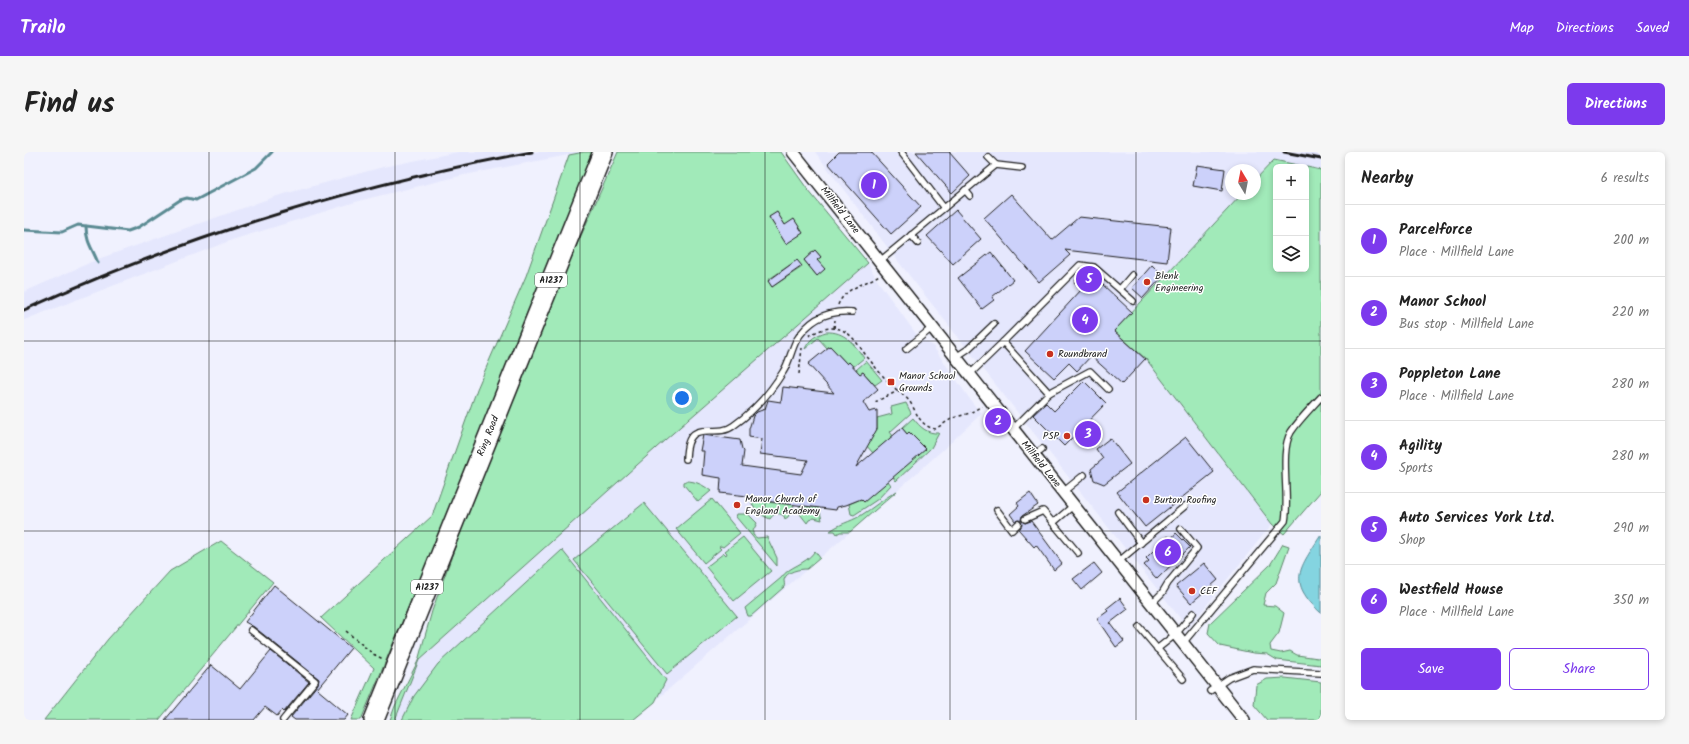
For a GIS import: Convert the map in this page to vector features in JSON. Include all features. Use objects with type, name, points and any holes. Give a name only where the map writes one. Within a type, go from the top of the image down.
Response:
[{"type":"highway","name":"Ring Road","points":[[374,720],[599,160]]},
{"type":"street","name":"Millfield Lane","points":[[793,152],[933,326],[1013,429],[1038,452],[1063,492],[1118,562],[1152,602],[1214,689],[1244,720]]},
{"type":"lane","points":[[901,152],[944,208]]},
{"type":"lane","points":[[988,157],[996,165],[1022,168]]},
{"type":"lane","points":[[883,265],[911,235],[996,165]]},
{"type":"lane","points":[[965,190],[970,196]]},
{"type":"lane","points":[[911,235],[918,243]]},
{"type":"lane","points":[[970,374],[1004,342],[1080,265],[1094,267],[1133,301]]},
{"type":"lane","points":[[1120,289],[1132,275]]},
{"type":"lane","points":[[686,458],[686,445],[697,432],[705,430],[721,431],[730,428],[759,404],[784,371],[796,341],[815,319],[835,312],[852,312]]},
{"type":"lane","points":[[956,357],[968,349],[994,324]]},
{"type":"lane","points":[[906,349],[933,326]]},
{"type":"lane","points":[[1004,342],[1049,393]]},
{"type":"lane","points":[[1013,429],[1049,393],[1090,371],[1108,389]]},
{"type":"lane","points":[[1183,644],[1284,521],[1287,510],[1285,452],[1288,441],[1291,432],[1321,397]]},
{"type":"lane","points":[[1063,492],[1084,475]]},
{"type":"lane","points":[[1053,523],[1074,505]]},
{"type":"lane","points":[[1118,562],[1185,506]]},
{"type":"lane","points":[[997,510],[1012,530],[1018,524]]},
{"type":"lane","points":[[1025,519],[1043,511],[1078,553]]},
{"type":"lane","points":[[1118,512],[1141,543]]},
{"type":"lane","points":[[1152,602],[1162,593],[1168,583],[1197,548],[1181,529]]},
{"type":"lane","points":[[1158,649],[1176,634],[1193,613]]},
{"type":"lane","points":[[1139,628],[1183,679]]},
{"type":"lane","points":[[251,630],[315,681],[284,720]]},
{"type":"lane","points":[[1214,689],[1230,678],[1253,669],[1321,673]]},
{"type":"path","points":[[834,328],[835,312],[839,301],[850,289],[868,282],[883,265]]},
{"type":"path","points":[[809,337],[824,329],[834,328],[844,331],[852,337],[884,378],[908,400],[922,423],[928,428],[935,429],[953,418],[970,413],[983,406],[989,399]]},
{"type":"path","points":[[799,374],[802,348]]},
{"type":"path","points":[[876,402],[898,391]]},
{"type":"path","points":[[346,631],[373,654],[396,666]]},
{"type":"shaded area","points":[[458,152],[584,152],[464,175],[362,200],[232,240],[24,320],[24,292],[98,259],[277,196],[383,167]]},
{"type":"shaded area","points":[[815,152],[1321,152],[1321,170],[1309,167],[1309,164],[1293,164],[1274,160],[1261,174],[1261,164],[1225,164],[1225,200],[1236,200],[1114,331],[1146,359],[1272,524],[1188,628],[901,265]]},
{"type":"shaded area","name":"Manor Church of England Academy","points":[[868,263],[877,280],[919,338],[932,345],[974,405],[982,413],[850,532],[633,720],[395,720],[418,661],[665,440]]},
{"type":"green space","points":[[584,152],[596,152],[361,720],[351,720],[374,668],[321,618],[432,516],[477,389],[526,276],[569,155]]},
{"type":"green space","points":[[618,152],[781,152],[808,190],[868,263],[665,440],[419,660],[395,720],[390,720],[395,706],[418,661],[432,611],[479,481],[534,342]],"holes":[[[777,213],[785,225],[786,243],[769,217]],[[815,250],[821,257],[817,260],[817,276],[804,260]],[[797,260],[802,267],[772,287],[768,280]]]},
{"type":"green space","points":[[1274,160],[1293,164],[1273,164],[1273,272],[1309,272],[1309,167],[1321,170],[1321,491],[1284,534],[1272,524],[1146,359],[1114,331],[1236,200],[1261,200],[1261,174]]},
{"type":"green space","points":[[826,332],[833,332],[844,336],[853,343],[864,358],[853,367],[847,364],[830,346],[827,348],[818,338],[805,349],[813,338]]},
{"type":"green space","points":[[866,361],[882,380],[875,385],[863,372],[860,374],[856,370]]},
{"type":"green space","points":[[906,403],[911,413],[890,432],[893,436],[873,453],[865,444],[877,429],[877,418],[892,414],[891,407]]},
{"type":"green space","points":[[913,418],[927,431],[939,433],[931,448],[896,481],[893,477],[907,434],[902,428]]},
{"type":"green space","points":[[686,481],[699,484],[711,491],[698,502],[684,485],[684,482]]},
{"type":"green space","points":[[888,481],[891,485],[878,499],[854,515],[851,514],[849,504],[861,499]]},
{"type":"green space","points":[[897,491],[850,532],[840,532],[837,534],[835,531],[830,531],[860,516]]},
{"type":"green space","points":[[749,493],[758,494],[757,501],[794,505],[788,517],[785,519],[784,516],[780,514],[775,514],[770,519],[761,515],[755,509]]},
{"type":"green space","points":[[712,499],[740,533],[723,547],[719,547],[721,549],[704,563],[676,529]]},
{"type":"green space","points":[[644,503],[737,616],[667,674],[574,560]]},
{"type":"green space","points":[[800,506],[819,508],[822,520],[814,518],[809,520],[807,523],[800,514]]},
{"type":"green space","points":[[737,514],[748,514],[757,523],[753,531],[753,535],[757,538],[767,537],[777,558],[777,566],[736,517]]},
{"type":"green space","points":[[743,537],[771,571],[734,601],[706,567],[724,553],[726,555],[727,553],[725,551]]},
{"type":"green space","points":[[221,541],[273,582],[159,720],[44,720],[108,639],[170,571]]},
{"type":"green space","points":[[1283,544],[1289,546],[1276,583],[1266,593],[1263,605],[1275,606],[1284,613],[1279,633],[1270,645],[1271,651],[1281,653],[1290,651],[1297,655],[1318,658],[1321,657],[1321,665],[1277,660],[1267,654],[1253,653],[1220,646],[1208,633],[1210,623],[1270,565]]},
{"type":"green space","points":[[562,550],[666,680],[655,702],[633,720],[402,720],[414,696],[438,664]]},
{"type":"green space","points":[[815,551],[820,558],[807,569],[797,570],[787,574],[784,580],[784,587],[751,616],[748,616],[745,608],[789,570],[806,560]]},
{"type":"green space","points":[[1285,678],[1321,682],[1321,720],[1267,720],[1254,705],[1256,685],[1267,679]]},
{"type":"water","points":[[1321,535],[1321,613],[1303,592],[1300,583],[1300,574],[1307,557]]},
{"type":"building","points":[[839,152],[871,152],[921,207],[891,234],[828,163]]},
{"type":"building","points":[[916,152],[949,152],[970,176],[952,193]]},
{"type":"building","points":[[1197,165],[1225,169],[1222,191],[1193,186]]},
{"type":"building","points":[[1011,194],[1052,240],[1079,217],[1171,227],[1167,262],[1065,250],[1070,255],[1039,282],[984,218]]},
{"type":"building","points":[[956,210],[981,239],[953,264],[927,236]]},
{"type":"building","points":[[777,212],[785,225],[794,219],[803,233],[786,244],[769,217]]},
{"type":"building","points":[[815,250],[821,257],[817,260],[825,269],[817,276],[804,260]]},
{"type":"building","points":[[991,252],[1013,280],[992,297],[994,300],[982,309],[958,278]]},
{"type":"building","points":[[797,260],[802,266],[772,287],[768,281]]},
{"type":"building","name":"Blenk Engineering","points":[[1152,265],[1163,276],[1143,298],[1132,288]]},
{"type":"building","points":[[1085,270],[1087,270],[1132,312],[1114,331],[1145,359],[1122,384],[1091,356],[1077,371],[1069,363],[1054,378],[1025,351],[1082,289],[1074,282]]},
{"type":"building","points":[[830,346],[847,364],[849,362],[860,374],[863,372],[878,389],[863,402],[869,412],[877,410],[877,429],[856,467],[902,428],[907,434],[909,432],[926,449],[864,502],[861,499],[837,507],[836,510],[757,500],[757,497],[720,493],[721,478],[702,475],[704,451],[700,451],[703,435],[740,440],[744,451],[742,466],[801,474],[808,460],[760,454],[762,439],[749,437],[749,429],[753,416],[757,412],[765,409],[768,400],[781,402],[783,387],[834,393],[808,364]]},
{"type":"building","points":[[1084,381],[1106,403],[1064,446],[1033,415],[1046,403],[1054,411]]},
{"type":"building","points":[[1186,437],[1214,472],[1145,527],[1117,492]]},
{"type":"building","points":[[1110,438],[1130,464],[1104,484],[1094,480],[1091,469],[1103,459],[1096,449]]},
{"type":"building","points":[[1030,493],[1038,505],[1022,516],[1021,520],[1025,523],[1031,521],[1062,563],[1054,570],[1036,545],[1034,547],[1019,530],[1022,525],[1021,521],[1015,521],[1010,514],[1019,506],[1017,503]]},
{"type":"building","points":[[1176,533],[1190,547],[1157,579],[1144,565],[1149,561],[1146,558],[1168,536],[1171,539]]},
{"type":"building","points":[[1094,563],[1102,573],[1082,590],[1073,579]]},
{"type":"building","points":[[1204,563],[1218,580],[1191,603],[1176,586]]},
{"type":"building","points":[[274,585],[351,648],[317,689],[348,715],[344,720],[295,720],[291,717],[318,684],[319,679],[254,627],[245,622]]},
{"type":"building","points":[[1120,598],[1128,609],[1110,623],[1124,641],[1116,647],[1097,619],[1108,611],[1106,609]]},
{"type":"building","points":[[271,651],[309,682],[284,712],[282,710],[277,716],[265,707],[254,720],[165,720],[211,665],[240,689]]},
{"type":"waterway","points":[[24,230],[62,232],[78,225],[128,231],[139,227],[180,200],[187,198],[196,200],[256,168],[272,152]]},
{"type":"waterway","points":[[86,226],[88,241],[98,263]]},
{"type":"railway","points":[[24,310],[147,259],[209,236],[273,216],[402,180],[532,152]]},
{"type":"railway","points":[[1284,152],[1321,159]]},
{"type":"place","name":"Parcelforce","points":[[874,185]]},
{"type":"place","name":"Auto Services York Ltd.","points":[[1089,279]]},
{"type":"place","name":"Blenk Engineering","points":[[1147,282]]},
{"type":"place","name":"Agility","points":[[1085,320]]},
{"type":"place","name":"Roundbrand","points":[[1050,354]]},
{"type":"place","name":"Manor School Grounds","points":[[891,382]]},
{"type":"place","name":"Manor School","points":[[998,421]]},
{"type":"place","name":"Poppleton Lane","points":[[1088,434]]},
{"type":"place","name":"PSP","points":[[1067,436]]},
{"type":"place","name":"Burton Roofing","points":[[1146,500]]},
{"type":"place","name":"Manor Church of England Academy","points":[[737,505]]},
{"type":"place","name":"Westfield House","points":[[1168,552]]},
{"type":"place","name":"CEF","points":[[1192,591]]}]
